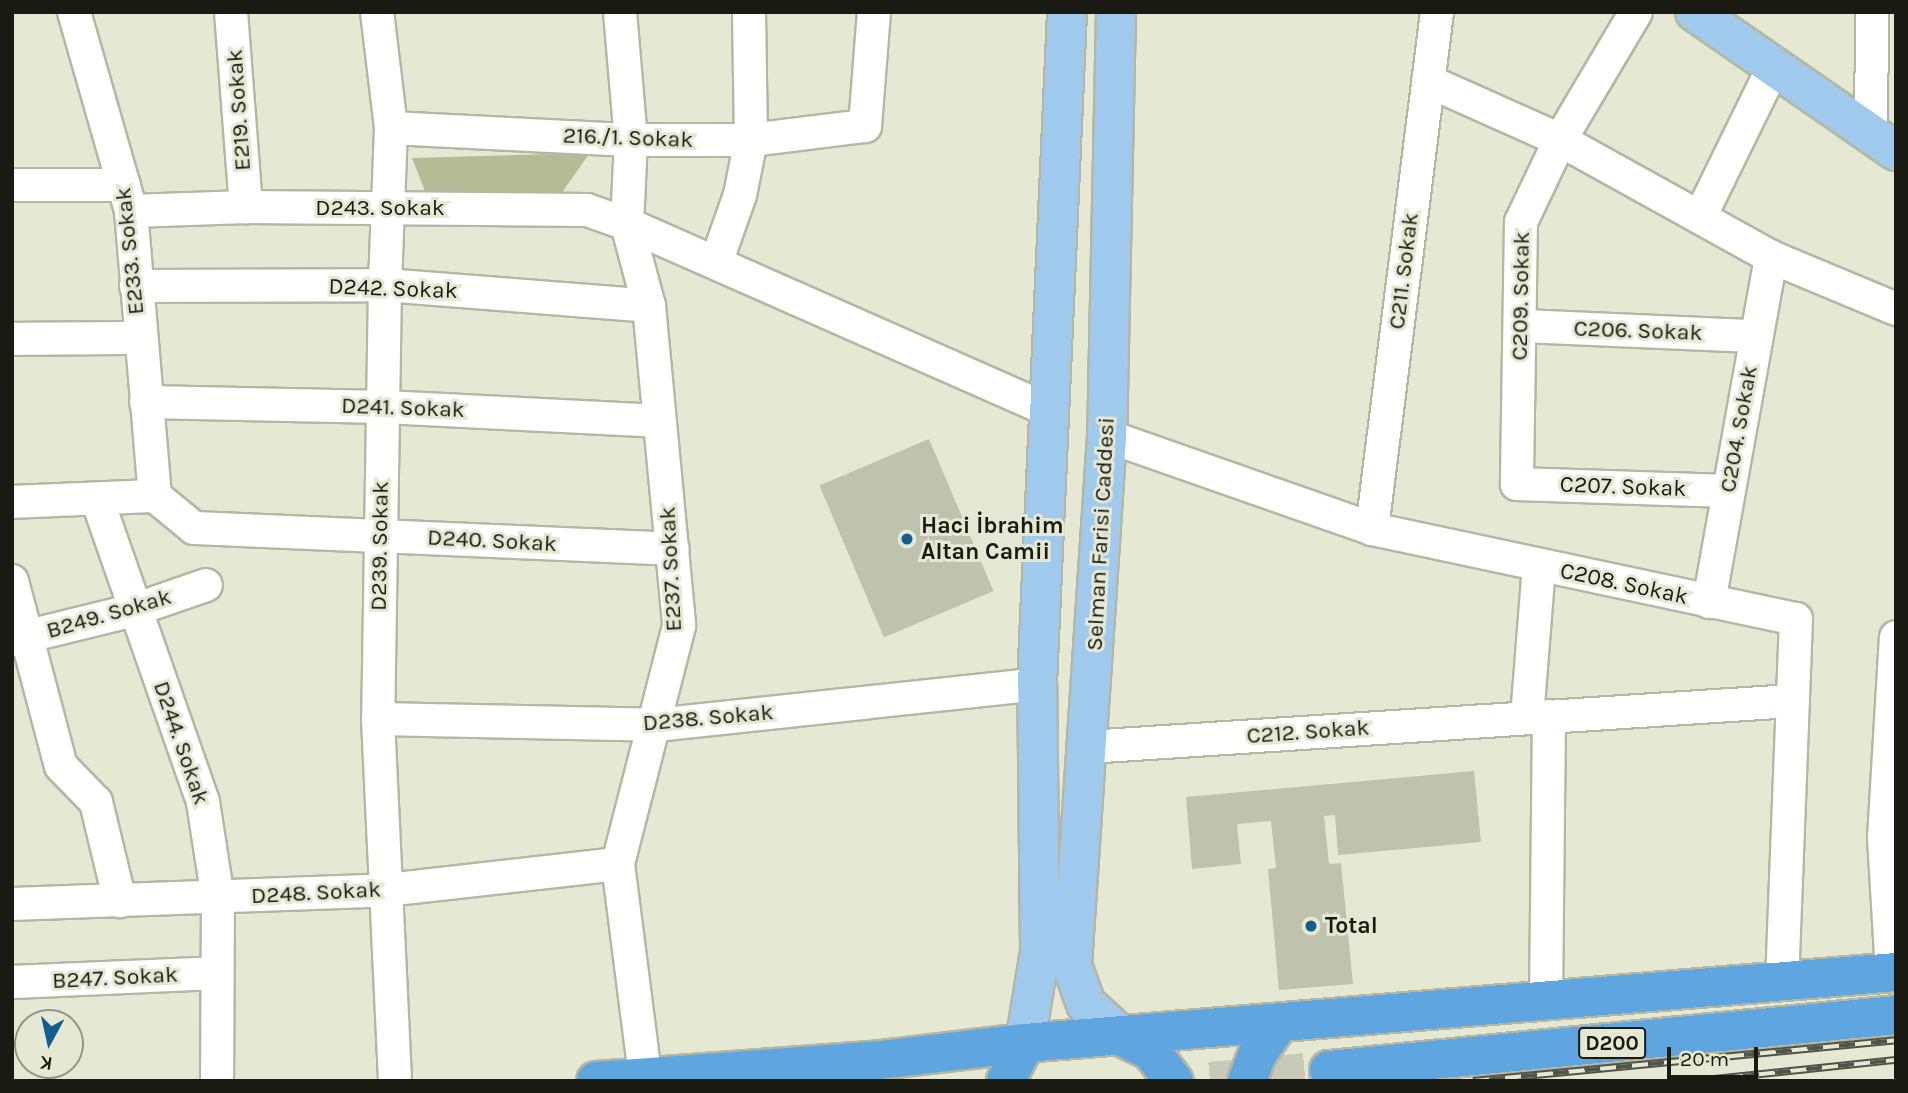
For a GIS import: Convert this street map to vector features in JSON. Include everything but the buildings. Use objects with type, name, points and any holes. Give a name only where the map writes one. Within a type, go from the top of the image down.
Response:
[{"type":"highway","points":[[596,1081],[880,1060],[1025,1043],[1894,972]]},
{"type":"highway","name":"D200","points":[[1329,1070],[1896,1015]]},
{"type":"highway","points":[[1247,1081],[1258,1053],[1278,1024]]},
{"type":"highway","points":[[1122,1037],[1151,1051],[1174,1081]]},
{"type":"highway","points":[[1006,1081],[1025,1043]]},
{"type":"highway","points":[[880,1060],[918,1081]]},
{"type":"main road","points":[[1025,1043],[1040,951],[1037,684],[1067,12]]},
{"type":"main road","name":"Selman Farisi Caddesi","points":[[1116,12],[1107,436],[1072,965],[1086,1004],[1122,1037]]},
{"type":"main road","points":[[1695,12],[1883,141]]},
{"type":"street","name":"E233. Sokak","points":[[74,12],[128,198],[155,496]]},
{"type":"street","name":"E219. Sokak","points":[[231,12],[246,207]]},
{"type":"street","name":"D239. Sokak","points":[[377,12],[391,128],[379,536],[378,719],[395,1081]]},
{"type":"street","name":"E237. Sokak","points":[[620,12],[631,140],[627,224],[649,306],[679,626],[656,725],[618,864],[646,1076]]},
{"type":"street","points":[[716,263],[740,195],[751,141],[748,12]]},
{"type":"street","name":"216./1. Sokak","points":[[391,128],[631,140],[751,141],[865,126],[874,12]]},
{"type":"street","name":"C211. Sokak","points":[[1372,529],[1437,12]]},
{"type":"street","points":[[1872,12],[1883,141]]},
{"type":"street","name":"C209. Sokak","points":[[1517,484],[1522,326],[1521,222],[1560,140],[1627,15]]},
{"type":"street","points":[[1700,217],[1774,66]]},
{"type":"street","points":[[1428,80],[1560,140],[1771,257],[1896,309]]},
{"type":"street","name":"D243. Sokak","points":[[12,185],[246,207],[587,210],[627,224],[1049,410]]},
{"type":"street","name":"C204. Sokak","points":[[1709,601],[1771,257]]},
{"type":"street","name":"D242. Sokak","points":[[136,286],[385,285],[649,306]]},
{"type":"street","name":"C206. Sokak","points":[[1522,326],[1755,336]]},
{"type":"street","points":[[12,339],[139,338]]},
{"type":"street","name":"D241. Sokak","points":[[146,402],[384,407],[659,421]]},
{"type":"street","name":"C208. Sokak","points":[[1107,436],[1372,529],[1796,619],[1782,982]]},
{"type":"street","name":"C207. Sokak","points":[[1517,484],[1728,491]]},
{"type":"street","points":[[12,502],[155,496]]},
{"type":"street","name":"D240. Sokak","points":[[155,496],[194,528],[673,549]]},
{"type":"street","name":"D244. Sokak","points":[[97,499],[203,802],[218,899],[218,1081]]},
{"type":"street","points":[[1539,566],[1538,717],[1546,1002]]},
{"type":"street","points":[[12,581],[20,639],[61,766],[96,802],[120,901]]},
{"type":"street","name":"B249. Sokak","points":[[20,639],[134,610],[206,585]]},
{"type":"street","points":[[1894,972],[1884,838],[1894,706],[1896,637]]},
{"type":"street","name":"D238. Sokak","points":[[378,719],[656,725],[1037,684]]},
{"type":"street","name":"C212. Sokak","points":[[1088,747],[1792,701]]},
{"type":"street","name":"D248. Sokak","points":[[12,904],[218,899],[386,890],[618,864]]},
{"type":"street","name":"B247. Sokak","points":[[12,982],[217,973]]},
{"type":"green space","points":[[590,153],[560,195],[428,199],[412,158]]},
{"type":"tunnel","points":[[1210,1081],[1329,1070]]},
{"type":"railway","points":[[1473,1081],[1896,1040]]},
{"type":"railway","points":[[1695,1081],[1896,1060]]},
{"type":"place","name":"Haci İbrahim Altan Camii","points":[[907,539]]},
{"type":"place","name":"Total","points":[[1311,926]]}]
